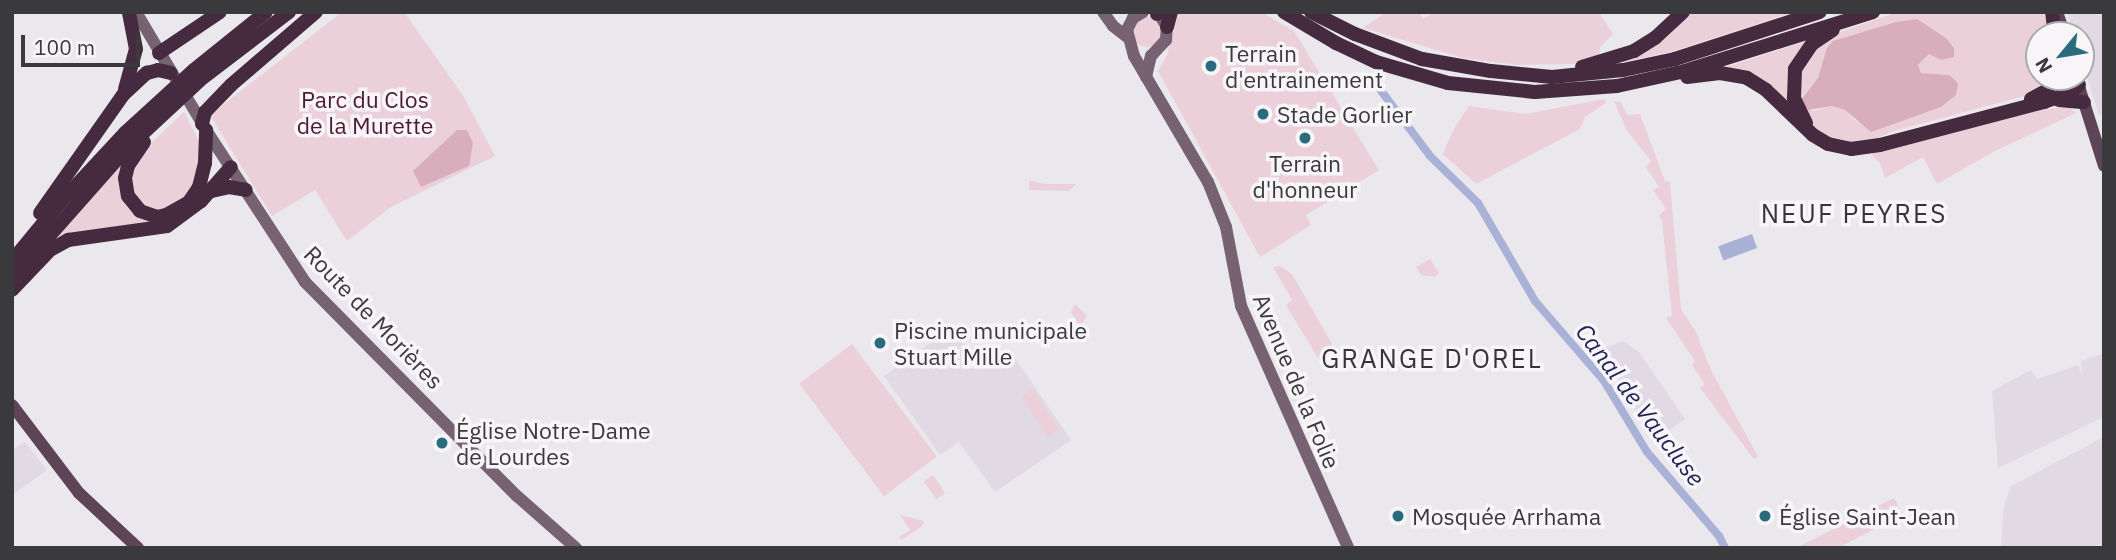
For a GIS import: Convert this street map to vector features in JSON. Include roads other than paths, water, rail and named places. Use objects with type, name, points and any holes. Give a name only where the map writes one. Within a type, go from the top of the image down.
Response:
[{"type":"highway","points":[[14,284],[122,95],[135,62],[136,49],[129,12]]},
{"type":"highway","points":[[159,52],[220,12]]},
{"type":"highway","points":[[12,261],[42,235],[168,106],[266,12]]},
{"type":"highway","points":[[289,12],[195,80],[168,106],[128,166],[125,186],[128,196],[139,211],[157,217],[166,215],[181,208],[195,194],[205,163],[205,112],[231,85],[316,12]]},
{"type":"highway","points":[[1273,12],[1376,61],[1448,83],[1535,92],[1617,86],[1685,71],[1871,13]]},
{"type":"highway","points":[[1284,12],[1311,29]]},
{"type":"highway","points":[[1311,12],[1355,34],[1422,59],[1491,71],[1552,77],[1623,70],[1675,59],[1819,12]]},
{"type":"highway","points":[[1491,71],[1585,67],[1611,60],[1655,38],[1683,12]]},
{"type":"highway","points":[[1871,13],[1818,38],[1805,51],[1795,69],[1793,86],[1798,109],[1809,126],[1825,138],[1854,144],[1887,139],[2026,100],[2040,91]]},
{"type":"highway","points":[[122,95],[147,73],[158,70],[171,73]]},
{"type":"highway","points":[[1617,86],[1634,88],[1689,76],[1734,74],[1766,90],[1821,140],[1850,149],[1880,145],[2043,102],[2071,91]]},
{"type":"highway","points":[[2043,102],[2067,99],[2084,102]]},
{"type":"highway","points":[[12,250],[42,235],[80,237],[167,226],[211,191],[231,167]]},
{"type":"highway","points":[[211,191],[229,187],[246,190]]},
{"type":"main road","name":"Route de Morières","points":[[136,12],[204,127],[305,282],[517,496],[576,548]]},
{"type":"main road","points":[[1103,12],[1113,26],[1140,51],[1154,51]]},
{"type":"main road","points":[[1129,40],[1150,15],[1166,40],[1154,51],[1146,76]]},
{"type":"main road","name":"Avenue de la Folie","points":[[1129,40],[1146,76],[1199,162],[1212,191],[1226,227],[1241,306],[1348,548]]},
{"type":"main road","points":[[2081,91],[2104,166]]},
{"type":"main road","points":[[12,405],[88,503],[138,548]]},
{"type":"water","points":[[1752,234],[1757,248],[1723,260],[1718,246]]},
{"type":"waterway","name":"Canal de Vaucluse","points":[[1376,84],[1430,156],[1478,203],[1535,301],[1604,381],[1647,452],[1719,536],[1725,548]]},
{"type":"place","name":"Terrain d'entrainement","points":[[1211,66]]},
{"type":"place","name":"Stade Gorlier","points":[[1263,114]]},
{"type":"place","name":"Terrain d'honneur","points":[[1305,138]]},
{"type":"place","name":"Piscine municipale Stuart Mille","points":[[880,343]]},
{"type":"place","name":"Église Notre-Dame de Lourdes","points":[[442,443]]},
{"type":"place","name":"Mosquée Arrhama","points":[[1398,516]]},
{"type":"place","name":"Église Saint-Jean","points":[[1765,516]]},
{"type":"district","name":"NEUF PEYRES","points":[[1854,214]]},
{"type":"district","name":"GRANGE D'OREL","points":[[1432,359]]},
{"type":"park label","name":"Parc du Clos de la Murette","points":[[365,112]]}]
